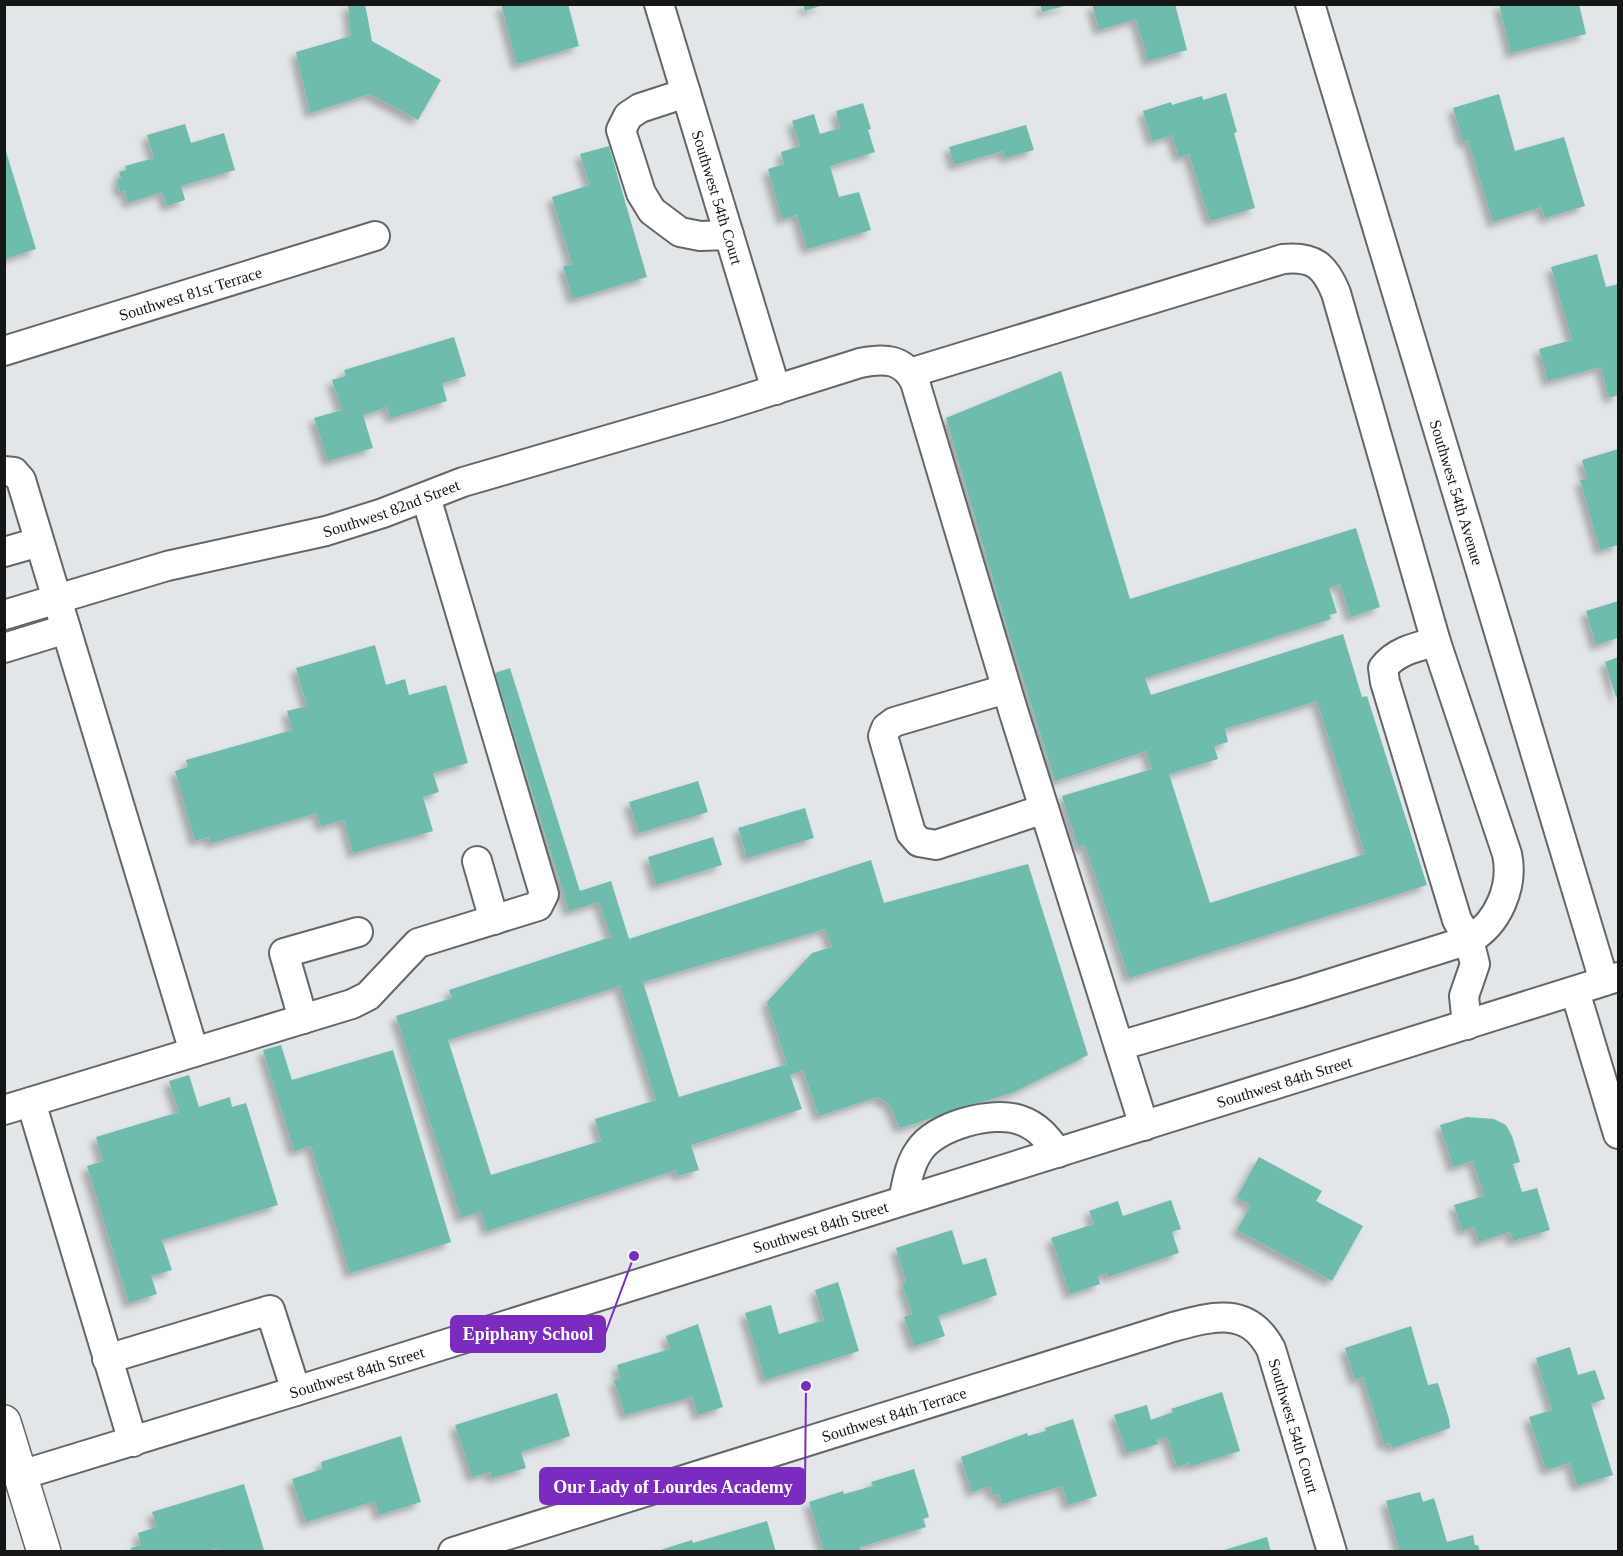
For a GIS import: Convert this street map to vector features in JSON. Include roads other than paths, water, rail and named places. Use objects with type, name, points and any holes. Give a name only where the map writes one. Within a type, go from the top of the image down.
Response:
[{"type":"main road","points":[[4,1422],[44,1551]]},
{"type":"street","name":"Southwest 54th Court","points":[[659,4],[776,390]]},
{"type":"street","name":"Southwest 54th Avenue","points":[[1310,4],[1611,979]]},
{"type":"street","points":[[686,93],[640,108],[628,116],[621,130],[641,193],[652,211],[680,232],[700,236],[729,235]]},
{"type":"street","name":"Southwest 81st Terrace","points":[[4,351],[375,236]]},
{"type":"street","points":[[1119,1046],[1300,993],[1468,940],[1479,934],[1495,916],[1508,883],[1509,864],[1436,642],[1336,293],[1331,279],[1323,269],[1312,261],[1302,258],[1283,259],[910,373],[923,409],[1006,689],[1144,1126]]},
{"type":"street","name":"Southwest 82nd Street","points":[[4,615],[167,566],[326,531],[463,482],[875,360],[896,363],[910,373]]},
{"type":"street","points":[[4,471],[14,472],[21,480],[194,1052]]},
{"type":"street","points":[[133,1442],[107,1359],[18,1106],[352,1004],[368,996],[418,943],[538,906],[544,894],[426,497]]},
{"type":"street","points":[[4,552],[39,542]]},
{"type":"street","points":[[4,648],[66,629]]},
{"type":"street","points":[[1436,642],[1406,650],[1390,659],[1383,668],[1385,682],[1457,920],[1468,940],[1475,964],[1464,996],[1467,1025]]},
{"type":"street","points":[[1006,689],[894,722],[886,728],[883,736],[911,833],[919,842],[936,845],[1044,809]]},
{"type":"street","points":[[477,861],[494,920]]},
{"type":"street","points":[[303,1019],[284,953],[358,932]]},
{"type":"street","name":"Southwest 84th Street","points":[[21,1474],[133,1442],[1611,979]]},
{"type":"street","points":[[1575,991],[1618,1134]]},
{"type":"street","points":[[903,1200],[909,1173],[919,1151],[930,1138],[958,1125],[988,1117],[1019,1119],[1042,1131],[1058,1153]]},
{"type":"street","points":[[107,1359],[270,1310],[296,1391]]},
{"type":"street","name":"Southwest 54th Court","points":[[1233,1317],[1257,1328],[1271,1349],[1332,1551]]},
{"type":"street","name":"Southwest 84th Terrace","points":[[453,1551],[1173,1327],[1214,1318],[1233,1317]]},
{"type":"place","name":"Epiphany School","points":[[634,1256]]},
{"type":"place","name":"Our Lady of Lourdes Academy","points":[[806,1386]]}]
